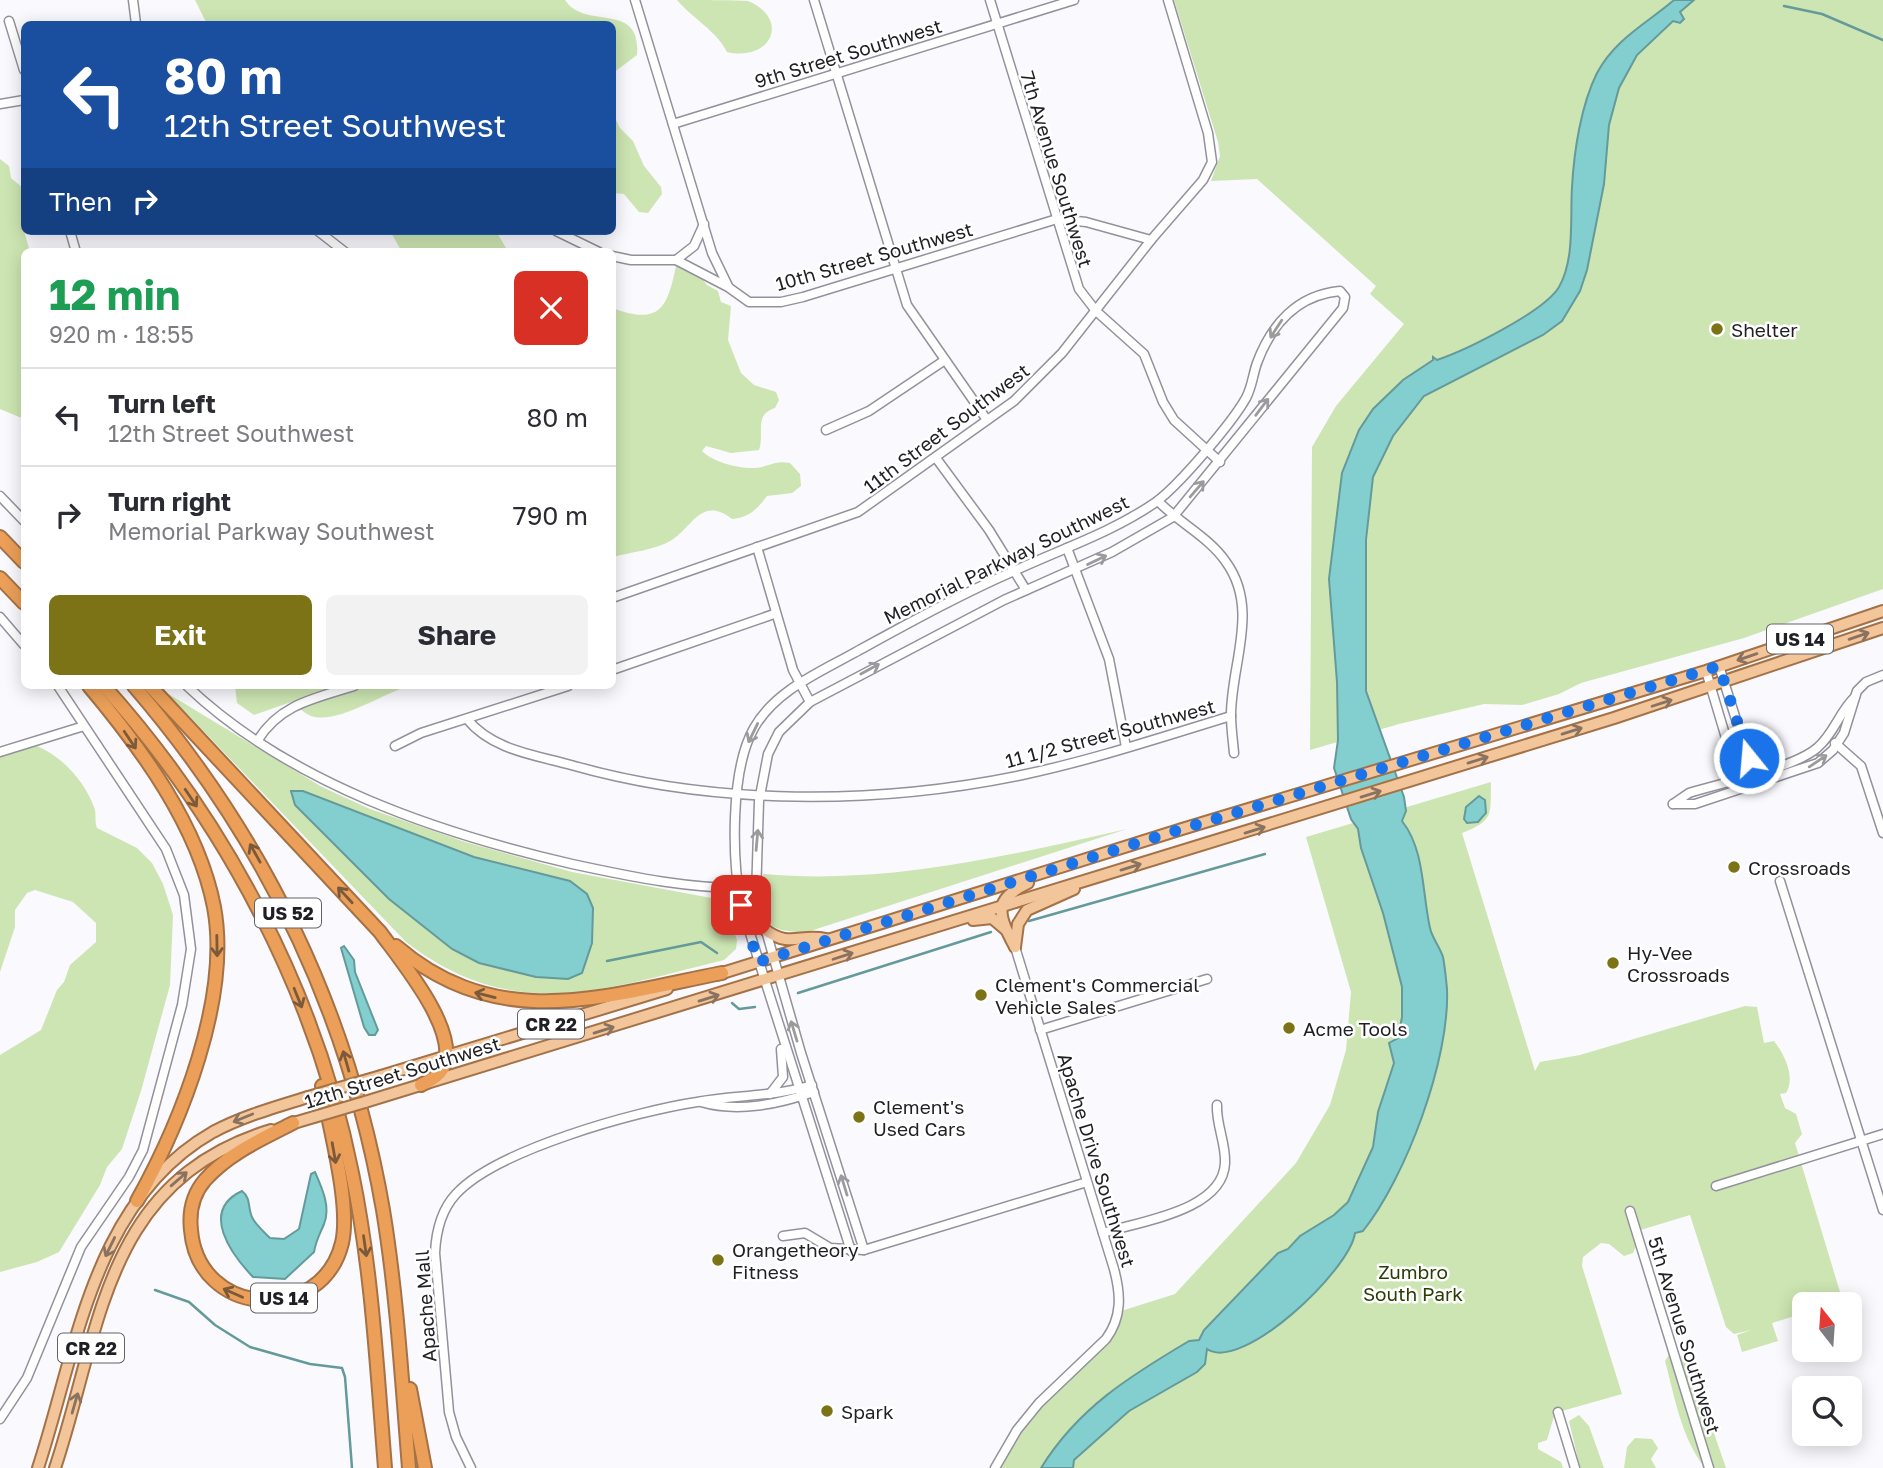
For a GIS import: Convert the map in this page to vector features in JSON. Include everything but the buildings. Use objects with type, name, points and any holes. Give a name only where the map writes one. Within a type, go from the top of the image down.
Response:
[{"type":"highway","points":[[0,537],[21,559]]},
{"type":"highway","points":[[0,578],[21,600]]},
{"type":"highway","points":[[91,689],[128,736],[185,828],[205,873],[216,926],[215,983],[193,1071],[167,1145],[137,1201]]},
{"type":"highway","name":"US 52","points":[[106,689],[159,753],[224,847],[278,949],[313,1037],[344,1136],[362,1229],[371,1292],[384,1468]]},
{"type":"highway","name":"US 52","points":[[137,689],[172,730],[231,813],[280,898],[309,958],[339,1037],[373,1162],[397,1320],[409,1468]]},
{"type":"highway","name":"US 14","points":[[153,689],[380,932],[420,966],[450,983],[475,993],[515,1001],[571,1002],[722,973]]},
{"type":"highway","points":[[380,932],[428,1003],[444,1035],[447,1056],[438,1074],[421,1085]]},
{"type":"highway","name":"US 14","points":[[293,1123],[238,1152],[216,1169],[197,1192],[192,1206],[191,1236],[199,1263],[221,1287],[247,1299],[271,1301],[305,1290],[330,1267],[342,1242],[342,1198],[313,1037]]},
{"type":"highway","points":[[397,1320],[425,1468]]},
{"type":"main road","name":"12th Street Southwest","points":[[137,1201],[169,1166],[213,1133],[251,1115],[1706,671],[1883,611]]},
{"type":"main road","name":"12th Street Southwest","points":[[293,1123],[1316,811],[1725,683],[1883,628]]},
{"type":"main road","points":[[1014,947],[1006,930],[1001,905],[1008,893],[1064,866]]},
{"type":"main road","points":[[1014,947],[1018,924],[1027,910],[1107,875]]},
{"type":"main road","points":[[950,921],[961,923],[992,918],[1006,930]]},
{"type":"main road","points":[[764,929],[786,941],[814,937],[829,940]]},
{"type":"main road","name":"CR 22","points":[[55,1468],[110,1287],[123,1252],[145,1213],[160,1195],[202,1161],[238,1142],[293,1123]]},
{"type":"main road","name":"CR 22","points":[[37,1468],[96,1276],[113,1238],[137,1201]]},
{"type":"street","points":[[133,0],[136,21]]},
{"type":"street","points":[[635,0],[712,253],[728,287]]},
{"type":"street","points":[[814,0],[909,311],[987,420]]},
{"type":"street","name":"7th Avenue Southwest","points":[[990,0],[1079,289],[1096,311],[1144,354],[1167,410],[1220,462]]},
{"type":"street","name":"9th Street Southwest","points":[[673,124],[1074,0]]},
{"type":"street","name":"11th Street Southwest","points":[[616,597],[850,516],[987,420],[1044,373],[1203,180],[1212,162],[1208,132],[1168,0]]},
{"type":"street","points":[[9,21],[21,60]]},
{"type":"street","points":[[0,104],[21,100]]},
{"type":"street","name":"10th Street Southwest","points":[[616,257],[631,260],[676,260],[728,287],[749,302],[781,302],[1057,219],[1086,222],[1151,240]]},
{"type":"street","points":[[676,260],[694,246],[704,225]]},
{"type":"street","points":[[323,235],[340,248]]},
{"type":"street","points":[[564,235],[591,248]]},
{"type":"street","name":"Memorial Parkway Southwest","points":[[851,1251],[777,1026],[738,888],[738,793],[745,753],[755,726],[772,706],[799,684],[952,600],[1067,548],[1158,501],[1206,450],[1245,398],[1262,350],[1285,315],[1311,299],[1340,291],[1345,297],[1343,308],[1173,517],[1148,534],[1076,570],[1026,590],[810,702],[789,720],[771,746],[760,793],[755,888],[778,977],[864,1251]]},
{"type":"street","points":[[826,430],[869,411],[945,360]]},
{"type":"street","points":[[936,457],[1016,570],[1026,590]]},
{"type":"street","points":[[0,496],[21,518]]},
{"type":"street","points":[[1158,501],[1225,560],[1240,593],[1243,619],[1231,716],[1234,753]]},
{"type":"street","points":[[757,547],[774,614],[799,684],[810,702]]},
{"type":"street","points":[[1067,548],[1109,659],[1126,747]]},
{"type":"street","points":[[616,669],[774,614]]},
{"type":"street","points":[[1,619],[21,642]]},
{"type":"street","points":[[1719,666],[1753,773],[1749,788]]},
{"type":"street","points":[[1706,671],[1738,778],[1749,788]]},
{"type":"street","points":[[1856,697],[1850,720],[1837,744],[1811,766],[1695,804],[1673,804],[1689,793],[1804,756],[1827,738],[1842,710],[1856,697],[1866,682],[1883,675]]},
{"type":"street","points":[[0,1419],[26,1378],[81,1247],[136,1166],[182,1005],[189,967],[189,918],[166,849],[60,689]]},
{"type":"street","points":[[190,689],[216,712],[258,740],[358,795],[472,838],[644,879],[755,888]]},
{"type":"street","points":[[258,740],[271,721],[284,710],[345,689]]},
{"type":"street","points":[[395,746],[421,733],[559,689]]},
{"type":"street","name":"11 1/2 Street Southwest","points":[[467,719],[494,741],[582,768],[669,785],[738,793],[882,793],[949,787],[1034,772],[1231,716]]},
{"type":"street","points":[[0,752],[84,726]]},
{"type":"street","points":[[1827,738],[1861,766],[1883,833]]},
{"type":"street","points":[[1780,881],[1883,1210]]},
{"type":"street","name":"Apache Drive Southwest","points":[[995,1468],[1017,1430],[1039,1402],[1113,1329],[1119,1297],[1103,1233],[1014,947]]},
{"type":"street","points":[[1040,1030],[1207,979]]},
{"type":"street","points":[[767,1096],[775,1091],[783,1077],[777,1026]]},
{"type":"street","points":[[698,1102],[733,1107],[788,1102],[813,1088]]},
{"type":"street","points":[[698,1102],[800,1093]]},
{"type":"street","name":"Apache Mall","points":[[471,1468],[456,1437],[449,1412],[435,1252],[439,1226],[451,1200],[476,1176],[515,1154],[669,1106],[698,1102]]},
{"type":"street","points":[[1103,1233],[1188,1207],[1213,1192],[1225,1166],[1217,1105]]},
{"type":"street","points":[[1716,1186],[1883,1134]]},
{"type":"street","points":[[783,1236],[805,1233],[830,1248],[864,1251],[1087,1182]]},
{"type":"street","name":"5th Avenue Southwest","points":[[1630,1211],[1709,1468]]},
{"type":"street","points":[[1558,1412],[1575,1468]]},
{"type":"green space","points":[[195,0],[565,0],[574,9],[585,14],[610,18],[631,28],[636,38],[637,55],[616,71],[616,21],[206,21]]},
{"type":"green space","points":[[677,0],[748,1],[769,18],[772,28],[770,37],[755,51],[727,52],[717,37]]},
{"type":"green space","points":[[1174,0],[1883,0],[1883,589],[1744,638],[1581,683],[1559,694],[1522,705],[1484,704],[1399,724],[1310,750],[1312,447],[1336,406],[1404,324],[1370,294],[1376,286],[1257,179],[1211,181],[1220,156],[1218,142]]},
{"type":"green space","points":[[616,120],[633,141],[644,166],[661,187],[662,194],[648,213],[639,212],[624,194],[616,193]]},
{"type":"green space","points":[[0,159],[9,166],[11,178],[21,186],[21,235],[25,235],[29,248],[21,248],[21,418],[0,409]]},
{"type":"green space","points":[[392,235],[498,235],[506,248],[400,248]]},
{"type":"green space","points":[[689,262],[707,285],[718,291],[721,302],[731,306],[728,340],[741,373],[754,385],[776,392],[779,400],[775,408],[768,411],[762,420],[759,450],[731,453],[706,446],[702,451],[714,459],[739,467],[755,468],[790,463],[800,474],[801,486],[792,493],[767,496],[752,512],[743,517],[732,519],[722,513],[705,512],[672,540],[616,556],[616,309],[641,315],[658,310],[669,294],[676,266]]},
{"type":"green space","points":[[235,689],[401,689],[349,711],[325,717],[309,715],[294,701],[254,715],[237,703]]},
{"type":"green space","points":[[167,693],[322,787],[370,809],[465,842],[572,872],[722,900],[737,940],[736,949],[724,960],[681,971],[600,989],[561,993],[523,992],[485,984],[446,968],[406,942]]},
{"type":"green space","points":[[28,743],[49,752],[76,776],[94,807],[97,828],[137,848],[152,863],[163,884],[173,915],[170,985],[122,1149],[107,1167],[100,1185],[59,1252],[37,1262],[0,1272],[0,1055],[41,1030],[70,965],[96,942],[96,923],[73,902],[35,890],[27,893],[15,910],[15,927],[0,972],[0,747]]},
{"type":"green space","name":"Zumbro South Park","points":[[1491,782],[1488,815],[1480,824],[1462,833],[1535,1071],[1540,1062],[1580,1055],[1745,1006],[1757,1007],[1764,1043],[1774,1041],[1788,1066],[1789,1087],[1786,1093],[1780,1094],[1785,1108],[1796,1114],[1802,1134],[1795,1143],[1840,1292],[1792,1292],[1792,1317],[1772,1323],[1778,1341],[1742,1352],[1737,1335],[1751,1330],[1734,1334],[1726,1327],[1690,1215],[1634,1232],[1637,1243],[1633,1253],[1624,1256],[1609,1244],[1601,1243],[1583,1257],[1582,1266],[1622,1394],[1555,1413],[1547,1440],[1538,1443],[1538,1449],[1561,1462],[1563,1468],[995,1468],[1017,1430],[1099,1346],[1118,1312],[1175,1294],[1296,1163],[1330,1105],[1346,1050],[1351,992],[1306,837]]},
{"type":"green space","points":[[1127,829],[804,933],[772,926],[764,904],[763,874],[810,876],[901,872],[992,858]]},
{"type":"green space","points":[[1670,1353],[1681,1356],[1690,1364],[1726,1468],[1705,1468],[1690,1443],[1665,1361]]},
{"type":"green space","points":[[1579,1415],[1589,1426],[1604,1468],[1580,1468],[1569,1421]]},
{"type":"green space","points":[[1635,1438],[1652,1439],[1658,1448],[1651,1459],[1656,1468],[1624,1468],[1627,1447]]},
{"type":"water","points":[[1674,0],[1694,0],[1680,12],[1684,19],[1680,23],[1673,21],[1637,55],[1619,88],[1609,125],[1604,184],[1587,270],[1580,291],[1562,321],[1543,335],[1424,396],[1393,436],[1373,477],[1366,540],[1366,691],[1404,797],[1406,811],[1402,821],[1419,858],[1427,915],[1432,935],[1443,957],[1447,989],[1441,1049],[1433,1082],[1409,1149],[1395,1180],[1363,1231],[1355,1233],[1349,1250],[1335,1270],[1292,1314],[1268,1333],[1244,1346],[1223,1352],[1207,1349],[1205,1364],[1197,1372],[1129,1411],[1074,1460],[1073,1468],[1041,1468],[1071,1428],[1107,1395],[1189,1341],[1199,1340],[1204,1330],[1278,1253],[1288,1249],[1300,1236],[1334,1215],[1348,1202],[1373,1147],[1378,1112],[1394,1063],[1389,1043],[1398,1038],[1402,1017],[1402,987],[1383,913],[1361,848],[1358,829],[1351,819],[1334,768],[1338,740],[1337,682],[1329,579],[1342,473],[1359,430],[1373,409],[1403,380],[1433,360],[1433,357],[1437,360],[1450,355],[1538,308],[1559,287],[1568,264],[1577,144],[1591,86],[1604,61],[1613,51]]},
{"type":"water","points":[[291,791],[303,791],[474,857],[570,881],[587,894],[593,908],[592,943],[582,973],[568,979],[536,977],[479,963],[452,949],[389,899],[295,805]]},
{"type":"water","points":[[1479,796],[1485,800],[1486,813],[1478,822],[1467,823],[1464,819],[1466,807]]},
{"type":"water","points":[[344,946],[354,960],[355,972],[378,1030],[375,1035],[369,1035],[364,1027],[341,948]]},
{"type":"water","points":[[315,1172],[327,1211],[314,1252],[285,1279],[253,1277],[229,1245],[221,1221],[223,1210],[229,1200],[242,1191],[247,1197],[251,1215],[259,1227],[270,1238],[284,1239],[299,1229],[311,1174]]},
{"type":"waterway","points":[[1784,6],[1822,14],[1883,40]]},
{"type":"waterway","points":[[1029,921],[1265,854]]},
{"type":"waterway","points":[[798,993],[991,932]]},
{"type":"waterway","points":[[607,961],[701,942],[717,953]]},
{"type":"waterway","points":[[732,1003],[739,1009],[755,1007]]},
{"type":"waterway","points":[[155,1290],[189,1302],[215,1325],[250,1347],[310,1364],[342,1368],[352,1468]]},
{"type":"place","name":"Shelter","points":[[1717,329]]},
{"type":"place","name":"Crossroads","points":[[1734,867]]},
{"type":"place","name":"Hy-Vee Crossroads","points":[[1613,963]]},
{"type":"place","name":"Clement's Commercial Vehicle Sales","points":[[981,995]]},
{"type":"place","name":"Acme Tools","points":[[1289,1028]]},
{"type":"place","name":"Clement's Used Cars","points":[[859,1117]]},
{"type":"place","name":"Orangetheory Fitness","points":[[718,1260]]},
{"type":"place","name":"Spark","points":[[827,1411]]},
{"type":"route","points":[[741,905],[758,962],[1182,829],[1719,666],[1749,758]]}]
